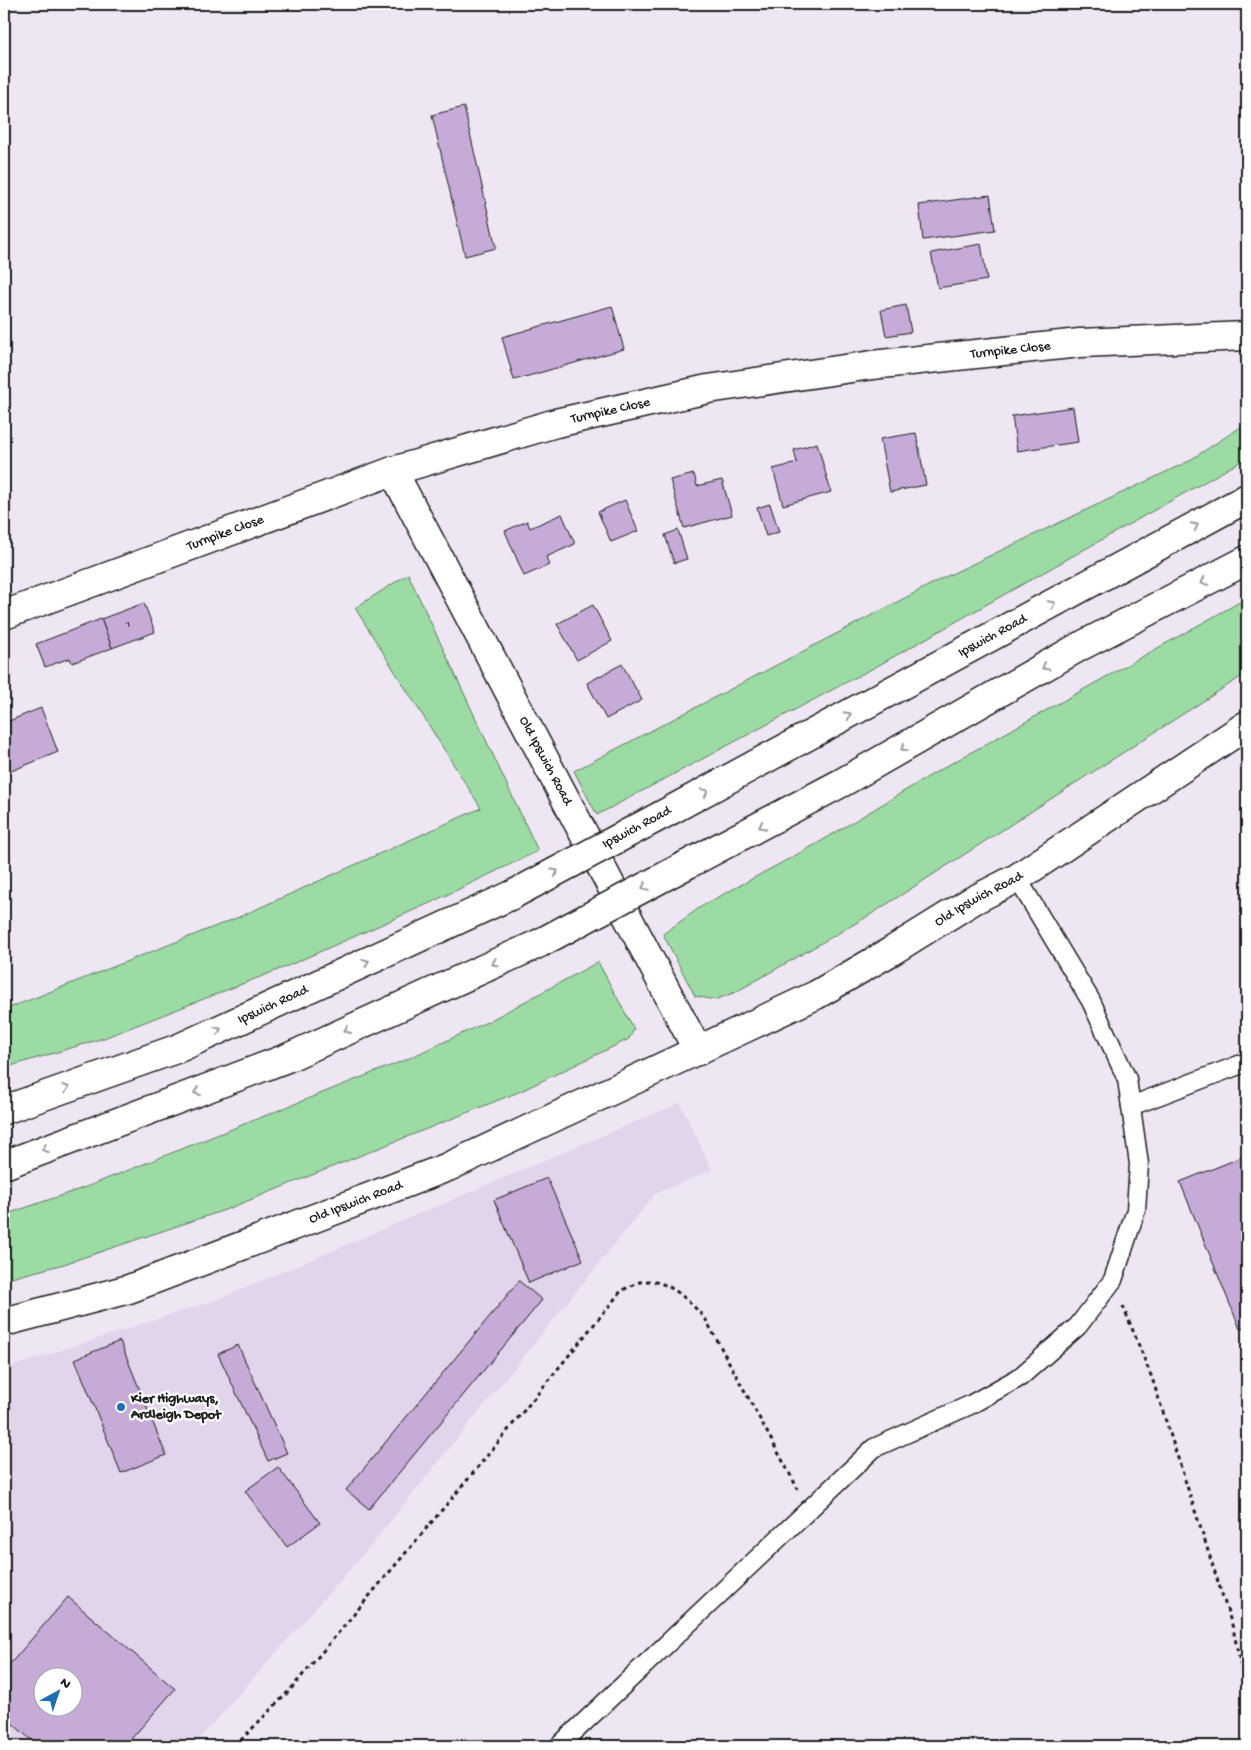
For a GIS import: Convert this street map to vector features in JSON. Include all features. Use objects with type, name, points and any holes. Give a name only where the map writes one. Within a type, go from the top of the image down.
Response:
[{"type":"main road","name":"Turnpike Close","points":[[4,615],[393,471],[556,423],[708,390],[872,365],[1080,343],[1247,336]]},
{"type":"main road","name":"Old Ipswich Road","points":[[393,471],[698,1051]]},
{"type":"main road","name":"Ipswich Road","points":[[4,1110],[179,1048],[512,896],[1247,498]]},
{"type":"main road","points":[[4,1165],[287,1058],[540,943],[843,782],[1079,647],[1247,560]]},
{"type":"main road","name":"Old Ipswich Road","points":[[4,1322],[130,1289],[448,1167],[816,995],[972,901],[1017,878],[1247,725]]},
{"type":"lane","points":[[559,1746],[874,1448],[970,1404],[1020,1376],[1078,1326],[1112,1280],[1136,1210],[1139,1164],[1127,1079],[1092,1001],[1017,878]]},
{"type":"lane","points":[[1131,1106],[1247,1062]]},
{"type":"path","points":[[1112,1280],[1155,1387],[1233,1628],[1247,1697]]},
{"type":"path","points":[[234,1746],[290,1690],[316,1660],[468,1480],[622,1290],[641,1282],[659,1283],[675,1292],[692,1303],[706,1320],[809,1509]]},
{"type":"shaded area","points":[[680,1103],[712,1170],[655,1194],[367,1550],[193,1746],[4,1746],[4,1369],[216,1300]]},
{"type":"green space","points":[[1247,423],[1247,458],[879,665],[597,815],[574,771],[943,578],[1187,462]]},
{"type":"green space","points":[[408,574],[538,851],[430,903],[283,968],[104,1038],[4,1068],[4,1010],[239,917],[481,808],[355,608]]},
{"type":"green space","points":[[1247,598],[1247,673],[870,915],[736,992],[715,1000],[695,996],[663,934],[702,906],[818,843],[936,772]]},
{"type":"green space","points":[[598,962],[634,1029],[629,1039],[521,1091],[225,1210],[64,1264],[4,1280],[4,1215],[86,1187],[405,1060],[489,1021]]},
{"type":"building","points":[[464,107],[496,248],[465,256],[432,115]]},
{"type":"building","points":[[990,195],[995,230],[923,240],[919,205]]},
{"type":"building","points":[[981,244],[987,280],[938,288],[931,253]]},
{"type":"building","points":[[906,305],[911,332],[886,336],[881,310]]},
{"type":"building","points":[[612,306],[624,349],[514,380],[502,337]]},
{"type":"building","points":[[1073,407],[1078,442],[1017,451],[1012,416]]},
{"type":"building","points":[[916,433],[926,485],[890,492],[880,439]]},
{"type":"building","points":[[817,443],[831,492],[783,505],[773,469],[797,463],[794,450]]},
{"type":"building","points":[[694,474],[697,486],[722,480],[732,515],[684,528],[670,480]]},
{"type":"building","points":[[625,500],[638,531],[611,542],[598,512]]},
{"type":"building","points":[[770,504],[779,532],[766,536],[757,508]]},
{"type":"building","points":[[562,514],[575,544],[546,557],[549,565],[524,576],[505,531],[527,521],[530,528]]},
{"type":"building","points":[[678,530],[687,559],[674,563],[665,535]]},
{"type":"building","points":[[144,603],[155,632],[112,648],[101,619]]},
{"type":"building","points":[[593,605],[612,641],[577,660],[557,624]]},
{"type":"building","points":[[101,619],[112,648],[72,663],[70,658],[45,667],[36,644]]},
{"type":"building","points":[[622,664],[642,700],[606,719],[587,683]]},
{"type":"building","points":[[41,708],[58,752],[4,774],[4,723]]},
{"type":"building","points":[[1247,1155],[1247,1326],[1240,1329],[1180,1182]]},
{"type":"building","points":[[547,1178],[583,1260],[529,1283],[494,1200]]},
{"type":"building","points":[[519,1281],[542,1300],[369,1509],[346,1490]]},
{"type":"building","name":"Kier Highways, Ardleigh Depot","points":[[120,1341],[166,1455],[121,1473],[75,1359]]},
{"type":"building","points":[[238,1345],[287,1453],[268,1461],[218,1354]]},
{"type":"building","points":[[278,1467],[320,1523],[287,1547],[245,1491]]},
{"type":"building","points":[[68,1597],[175,1689],[125,1746],[38,1746],[4,1716],[4,1671]]},
{"type":"place","name":"Kier Highways, Ardleigh Depot","points":[[121,1407]]}]
